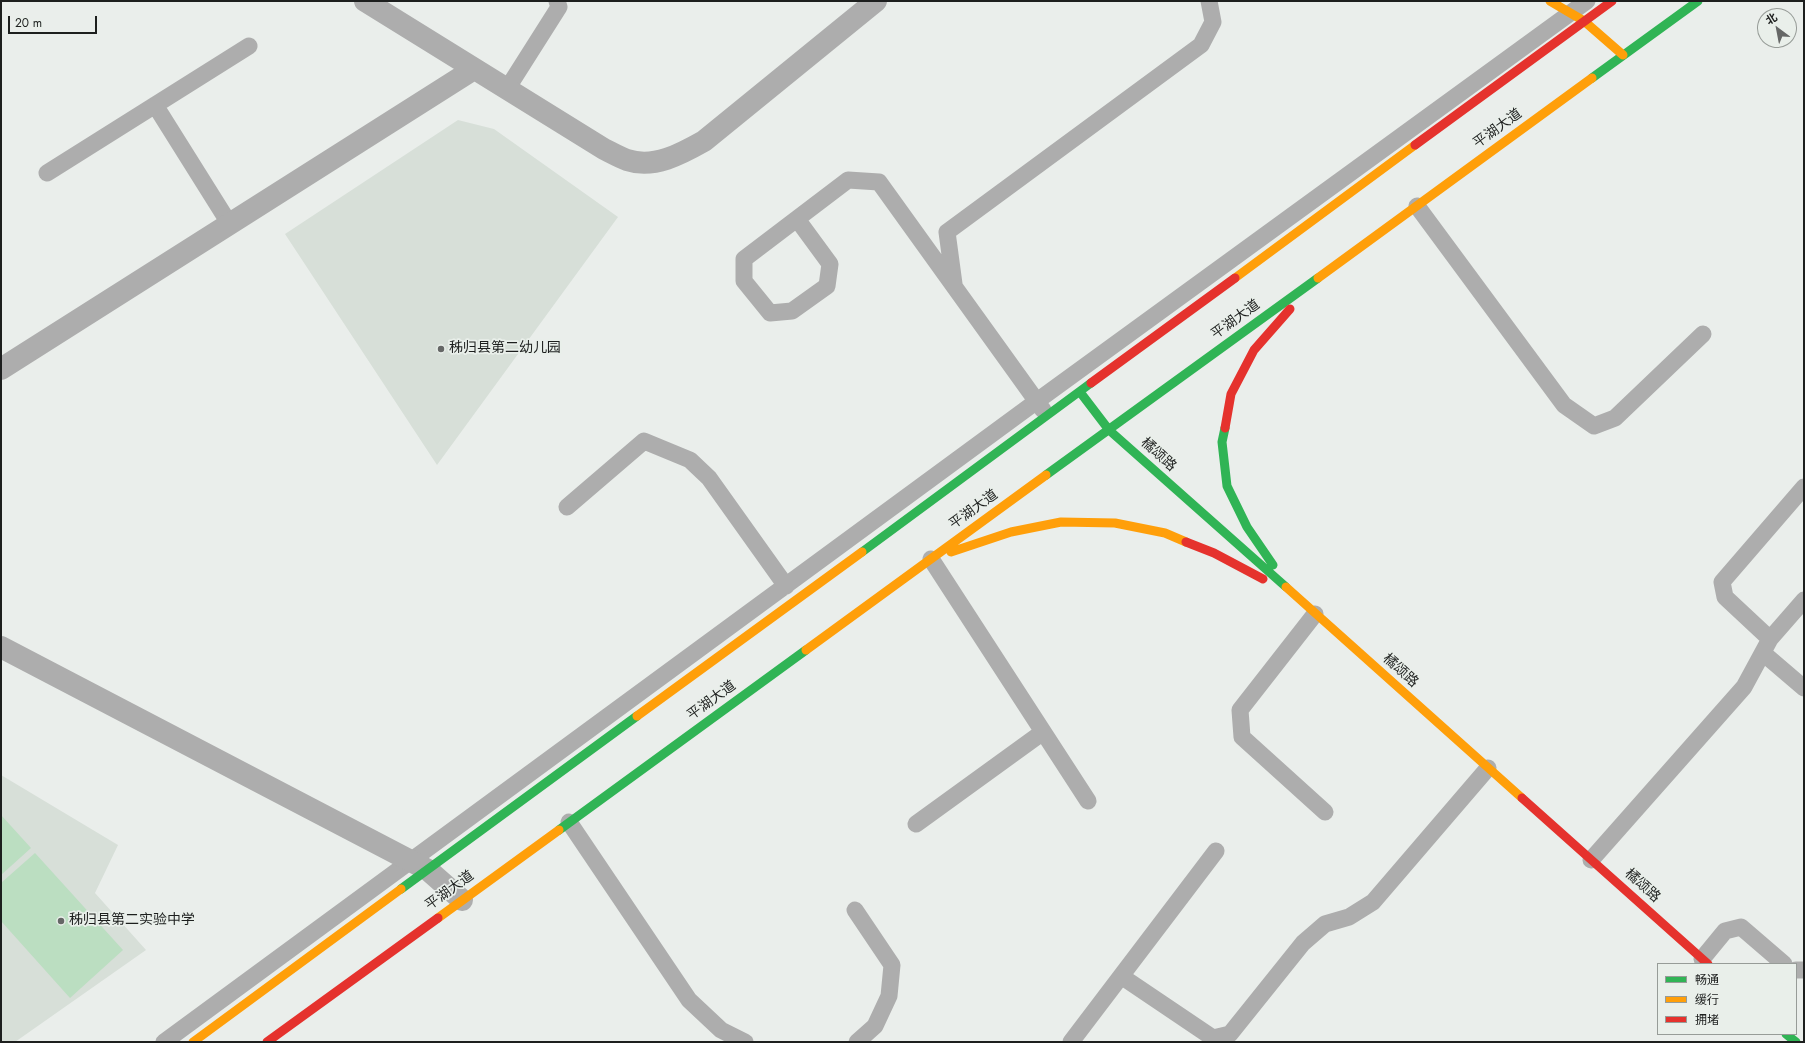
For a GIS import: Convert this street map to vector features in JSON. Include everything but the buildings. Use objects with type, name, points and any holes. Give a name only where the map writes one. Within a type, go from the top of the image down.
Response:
[{"type":"main road","points":[[1550,1],[1577,17],[1624,55]]},
{"type":"main road","points":[[193,1042],[420,865],[1080,392],[1577,17],[1612,1]]},
{"type":"main road","name":"平湖大道","points":[[267,1042],[1698,1]]},
{"type":"main road","points":[[1311,610],[1274,567],[1246,527],[1227,486],[1222,442],[1231,394],[1254,350],[1291,308],[1330,269]]},
{"type":"main road","name":"橘颂路","points":[[1080,392],[1108,430],[1705,961]]},
{"type":"main road","points":[[931,559],[1011,532],[1061,522],[1115,523],[1165,533],[1214,553],[1262,578],[1311,610]]},
{"type":"street","points":[[365,1],[604,150],[628,161],[654,163],[680,155],[704,141],[876,1]]},
{"type":"street","points":[[1,369],[474,68]]},
{"type":"street","points":[[1,647],[420,865],[462,900]]},
{"type":"lane","points":[[507,89],[559,7],[557,1]]},
{"type":"lane","points":[[954,286],[947,232],[1201,45],[1213,22],[1209,1]]},
{"type":"lane","points":[[164,1042],[420,865],[786,586],[1037,401],[1577,17],[1587,1]]},
{"type":"lane","points":[[47,173],[249,46]]},
{"type":"lane","points":[[155,105],[229,223]]},
{"type":"lane","points":[[797,219],[830,264],[827,286],[792,311],[770,314],[744,281],[744,259],[848,180],[879,182],[1047,416]]},
{"type":"lane","points":[[1417,206],[1564,405],[1594,426],[1615,418],[1703,334]]},
{"type":"lane","points":[[567,507],[644,441],[690,460],[709,478],[786,586]]},
{"type":"lane","points":[[1804,487],[1722,582],[1725,597],[1804,688]]},
{"type":"lane","points":[[931,559],[1088,801]]},
{"type":"lane","points":[[1591,860],[1744,687],[1766,646],[1804,600]]},
{"type":"lane","points":[[1311,610],[1240,710],[1242,737],[1325,812]]},
{"type":"lane","points":[[916,824],[1043,732]]},
{"type":"lane","points":[[1121,976],[1213,1038],[1230,1034],[1303,943],[1325,924],[1349,917],[1373,902],[1488,768]]},
{"type":"lane","points":[[569,822],[689,1000],[720,1030],[745,1042]]},
{"type":"lane","points":[[1071,1042],[1216,851]]},
{"type":"lane","points":[[855,910],[892,965],[889,996],[875,1026],[857,1042]]},
{"type":"lane","points":[[1705,961],[1725,931],[1741,927],[1783,963]]},
{"type":"shaded area","name":"秭归县第二幼儿园","points":[[458,120],[494,129],[618,217],[437,465],[285,234]]},
{"type":"shaded area","name":"秭归县第二实验中学","points":[[1,775],[118,845],[95,893],[146,950],[15,1042],[1,1042]]},
{"type":"green space","points":[[1,815],[31,848],[1,875]]},
{"type":"green space","points":[[35,853],[123,950],[70,998],[1,921],[1,883]]},
{"type":"traffic: fast","points":[[1592,78],[1698,1]]},
{"type":"traffic: fast","points":[[1046,475],[1318,278]]},
{"type":"traffic: fast","points":[[862,552],[1091,383]]},
{"type":"traffic: fast","points":[[1080,392],[1109,430],[1286,587]]},
{"type":"traffic: fast","points":[[1225,428],[1222,442],[1227,486],[1247,527],[1273,565]]},
{"type":"traffic: fast","points":[[559,830],[806,650]]},
{"type":"traffic: fast","points":[[401,889],[637,716]]},
{"type":"traffic: fast","points":[[1787,1035],[1796,1042]]},
{"type":"traffic: slow","points":[[1550,1],[1584,21],[1623,55]]},
{"type":"traffic: slow","points":[[1318,278],[1592,78]]},
{"type":"traffic: slow","points":[[1235,278],[1415,145]]},
{"type":"traffic: slow","points":[[806,650],[1046,475]]},
{"type":"traffic: slow","points":[[951,552],[1011,532],[1061,522],[1115,523],[1165,533],[1186,542]]},
{"type":"traffic: slow","points":[[637,716],[862,552]]},
{"type":"traffic: slow","points":[[1286,587],[1522,798]]},
{"type":"traffic: slow","points":[[438,918],[559,830]]},
{"type":"traffic: slow","points":[[193,1042],[401,889]]},
{"type":"traffic: jam","points":[[1415,145],[1612,1]]},
{"type":"traffic: jam","points":[[1091,383],[1235,278]]},
{"type":"traffic: jam","points":[[1225,428],[1231,394],[1254,350],[1290,309]]},
{"type":"traffic: jam","points":[[1186,542],[1214,553],[1263,579]]},
{"type":"traffic: jam","points":[[1522,798],[1707,963]]},
{"type":"traffic: jam","points":[[267,1042],[438,918]]},
{"type":"place","name":"秭归县第二幼儿园","points":[[441,349]]},
{"type":"place","name":"秭归县第二实验中学","points":[[61,921]]}]
